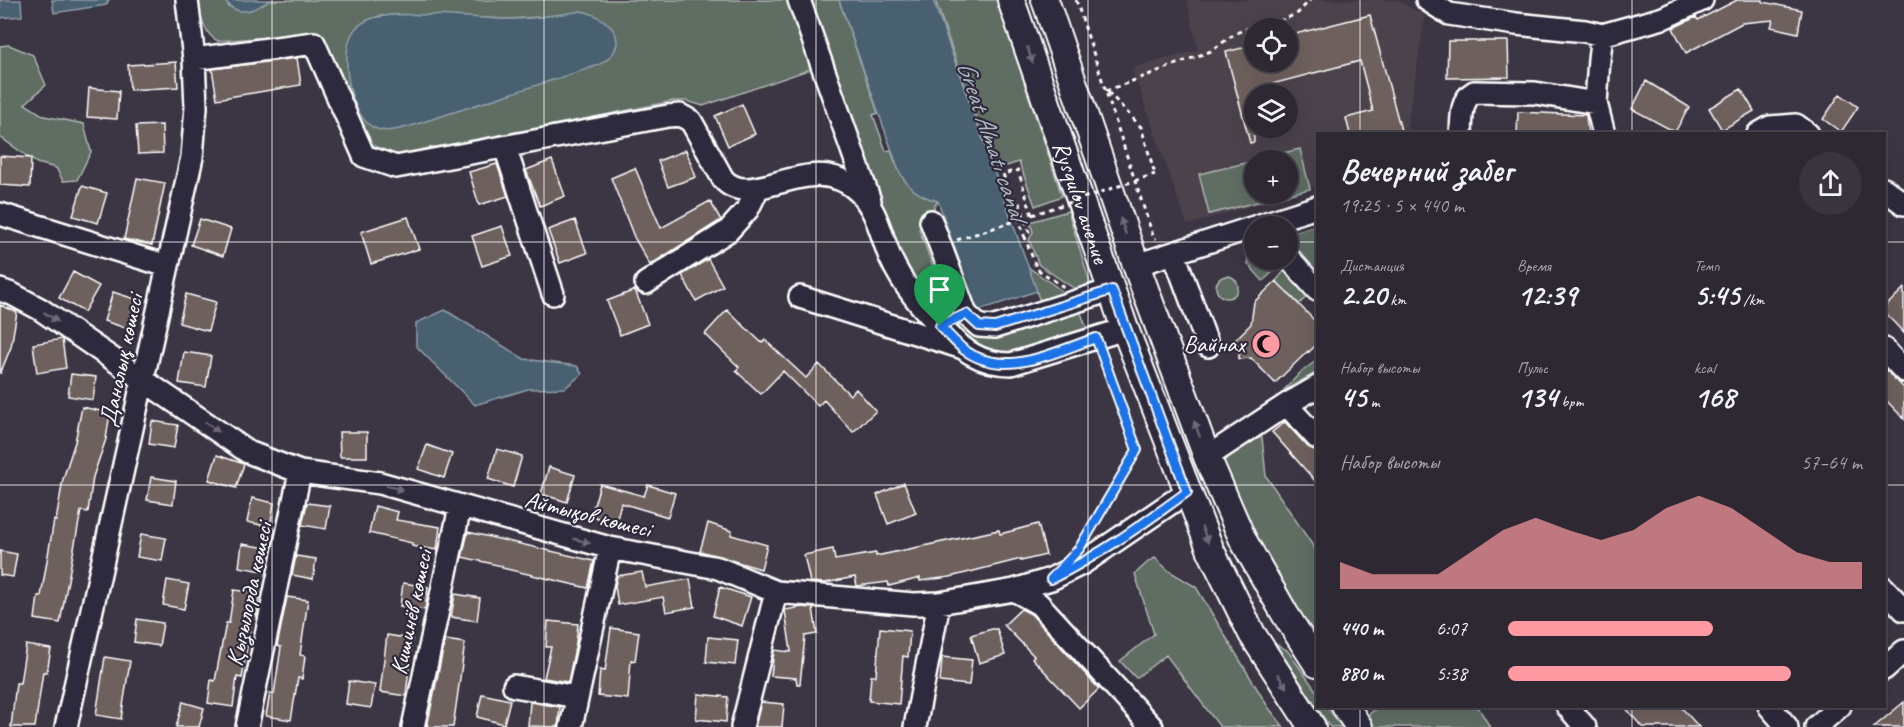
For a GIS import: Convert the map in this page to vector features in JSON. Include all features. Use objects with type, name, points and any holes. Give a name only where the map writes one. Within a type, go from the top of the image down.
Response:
[{"type":"main road","name":"Rysqulov avenue","points":[[1011,0],[1125,329],[1211,551],[1252,633],[1312,727]]},
{"type":"main road","points":[[1030,0],[1064,97],[1066,99],[1078,98]]},
{"type":"main road","name":"Rysqulov avenue","points":[[1045,0],[1136,265],[1207,457],[1243,540],[1285,614],[1316,662]]},
{"type":"main road","points":[[1125,329],[1157,320]]},
{"type":"main road","points":[[1252,633],[1285,614]]},
{"type":"main road","points":[[1346,708],[1359,727]]},
{"type":"street","name":"Даналық көшесі","points":[[66,727],[192,157],[196,106],[194,59],[187,0]]},
{"type":"street","points":[[799,0],[891,258],[902,281],[914,298],[962,348]]},
{"type":"street","points":[[1427,0],[1449,14],[1602,35],[1663,18],[1702,0]]},
{"type":"street","points":[[1602,35],[1596,103],[1603,132]]},
{"type":"street","points":[[194,59],[314,43],[364,156],[396,167],[680,115],[691,121],[728,185],[746,190],[797,178],[827,175],[837,177],[849,184],[872,207]]},
{"type":"street","points":[[1461,132],[1464,102],[1469,95],[1474,93],[1535,93],[1596,103]]},
{"type":"street","points":[[1761,132],[1770,127],[1796,125],[1805,132]]},
{"type":"street","points":[[505,147],[553,294]]},
{"type":"street","points":[[646,283],[728,231],[748,209],[758,188]]},
{"type":"street","points":[[1886,190],[1904,204]]},
{"type":"street","points":[[1289,216],[1316,207]]},
{"type":"street","points":[[0,214],[167,266]]},
{"type":"street","points":[[931,221],[966,314],[979,326],[995,327],[1112,290]]},
{"type":"street","points":[[1136,265],[1169,247],[1244,229]]},
{"type":"street","points":[[1169,247],[1208,346]]},
{"type":"street","points":[[1298,268],[1316,289]]},
{"type":"street","name":"Айтықов көшесі","points":[[0,290],[40,309],[248,452],[300,472],[380,483],[610,548],[718,568],[776,592],[913,604],[939,603],[1014,591],[1051,579],[1083,563],[1187,492]]},
{"type":"street","points":[[800,297],[962,348],[985,361],[1011,364],[1125,329]]},
{"type":"street","points":[[940,326],[966,314]]},
{"type":"street","points":[[1886,351],[1904,371]]},
{"type":"street","points":[[1207,457],[1316,388]]},
{"type":"street","points":[[1289,403],[1295,414],[1316,437]]},
{"type":"street","name":"Қызылорда көшесі","points":[[247,727],[300,472]]},
{"type":"street","name":"Кишинёв көшесі","points":[[413,727],[460,507]]},
{"type":"street","points":[[571,727],[610,548]]},
{"type":"street","points":[[1886,590],[1904,610]]},
{"type":"street","points":[[1014,591],[1040,604],[1152,727]]},
{"type":"street","points":[[742,727],[776,592]]},
{"type":"street","points":[[915,727],[939,603]]},
{"type":"street","points":[[1886,667],[1904,651]]},
{"type":"street","points":[[514,686],[577,697]]},
{"type":"street","points":[[1569,708],[1585,727]]},
{"type":"street","points":[[1771,708],[1787,727]]},
{"type":"street","points":[[1816,727],[1838,708]]},
{"type":"path","points":[[1076,0],[1154,238],[1169,247]]},
{"type":"path","points":[[1106,91],[1211,51],[1236,33],[1264,22],[1283,20],[1298,13],[1310,0]]},
{"type":"path","points":[[1083,299],[1037,269],[1003,174],[1018,170],[1032,214],[1155,174],[1141,127],[1106,91]]},
{"type":"path","points":[[1012,200],[1019,201],[1029,232],[1025,238]]},
{"type":"path","points":[[948,243],[1018,220]]},
{"type":"path","points":[[1079,549],[1137,450],[1096,338]]},
{"type":"shaded area","points":[[1187,0],[1398,0],[1425,16],[1406,132],[1316,132],[1316,185],[1298,192],[1298,150],[1244,150],[1244,204],[1257,204],[1187,225],[1132,68],[1198,50]]},
{"type":"green space","points":[[199,0],[225,0],[229,7],[263,5],[270,0],[787,0],[811,69],[703,106],[687,101],[673,101],[398,155],[382,151],[365,137],[305,34],[218,41],[206,29],[201,18]],"holes":[[[402,15],[509,19],[554,16],[350,86],[368,20],[380,16]]]},
{"type":"green space","points":[[809,0],[839,0],[878,113],[873,115],[886,151],[891,150],[902,177],[913,189],[938,201],[919,229],[951,315],[939,318],[911,282],[895,247]]},
{"type":"green space","points":[[935,0],[997,0],[1062,196],[1035,206],[1019,162],[994,170]]},
{"type":"green space","points":[[9,45],[33,55],[46,85],[25,104],[44,116],[84,124],[91,152],[77,180],[63,181],[56,168],[37,163],[0,137],[0,46]]},
{"type":"green space","points":[[1300,149],[1310,189],[1298,192],[1298,150],[1296,150]]},
{"type":"green space","points":[[1244,163],[1244,204],[1249,204],[1209,214],[1199,174]]},
{"type":"green space","points":[[1068,211],[1092,289],[1081,293],[1039,265],[1029,240],[1033,232],[1030,222]]},
{"type":"green space","points":[[1316,225],[1316,277],[1298,259],[1298,231]]},
{"type":"green space","points":[[1028,267],[1072,298],[1042,307]]},
{"type":"green space","points":[[1253,270],[1275,270],[1263,281]]},
{"type":"green space","points":[[1285,270],[1310,294],[1299,304],[1276,281]]},
{"type":"green space","points":[[1227,276],[1235,279],[1238,287],[1235,295],[1227,298],[1219,295],[1216,287],[1219,279]]},
{"type":"green space","points":[[1078,305],[1089,334],[1019,357],[990,357],[950,328],[965,321]]},
{"type":"green space","points":[[1316,361],[1316,373],[1283,391]]},
{"type":"green space","points":[[1261,428],[1266,476],[1316,551],[1316,644],[1271,574],[1220,460]]},
{"type":"green space","points":[[1155,558],[1169,571],[1196,587],[1268,707],[1284,727],[1220,727],[1166,655],[1136,678],[1120,661],[1154,634],[1135,574]]},
{"type":"green space","points":[[1275,644],[1287,650],[1316,691],[1316,706]]},
{"type":"green space","points":[[1317,708],[1328,708],[1342,727],[1330,727]]},
{"type":"green space","points":[[1377,708],[1479,708],[1490,727],[1375,727],[1367,716]]},
{"type":"water","points":[[0,0],[21,0],[22,16],[0,18]]},
{"type":"water","points":[[52,0],[109,0],[106,5],[54,13]]},
{"type":"water","points":[[225,0],[270,0],[258,7],[240,11],[229,6]]},
{"type":"water","points":[[839,0],[933,0],[1037,291],[977,311],[938,201],[925,197],[915,190],[899,171]]},
{"type":"water","points":[[581,11],[603,20],[616,34],[617,43],[614,51],[608,59],[596,66],[408,127],[385,131],[367,123],[359,113],[353,99],[347,67],[347,51],[350,38],[356,28],[368,20],[415,14],[518,19]]},
{"type":"water","points":[[445,310],[524,359],[577,366],[582,374],[565,388],[528,389],[475,405],[416,346],[416,323]]},
{"type":"building","points":[[1737,0],[1763,0],[1763,2],[1802,10],[1798,33],[1771,27],[1773,20],[1742,23],[1686,53],[1673,28],[1696,17],[1698,20]]},
{"type":"building","points":[[1370,15],[1401,132],[1350,132],[1346,118],[1373,111],[1360,61],[1272,84],[1244,84],[1244,120],[1226,52],[1244,48],[1244,72],[1298,72],[1298,33]]},
{"type":"building","points":[[1448,41],[1508,41],[1509,77],[1447,78]]},
{"type":"building","points":[[297,58],[301,85],[217,99],[212,69]]},
{"type":"building","points":[[176,62],[178,87],[130,90],[128,65]]},
{"type":"building","points":[[1646,81],[1689,107],[1675,132],[1632,109]]},
{"type":"building","points":[[89,88],[119,91],[117,119],[87,117]]},
{"type":"building","points":[[1741,89],[1754,111],[1722,130],[1709,108]]},
{"type":"building","points":[[1840,94],[1858,107],[1841,132],[1823,119]]},
{"type":"building","points":[[742,104],[755,134],[728,146],[715,116]]},
{"type":"building","points":[[1518,112],[1586,115],[1588,132],[1517,132]]},
{"type":"building","points":[[162,125],[163,153],[138,154],[136,126]]},
{"type":"building","points":[[686,150],[696,177],[668,187],[658,161]]},
{"type":"building","points":[[0,156],[31,158],[30,187],[0,185]]},
{"type":"building","points":[[552,160],[565,196],[540,206],[526,170]]},
{"type":"building","points":[[497,164],[508,196],[479,205],[469,172]]},
{"type":"building","points":[[635,168],[661,228],[710,201],[721,220],[650,265],[634,237],[611,178]]},
{"type":"building","points":[[137,178],[165,183],[152,245],[124,239]]},
{"type":"building","points":[[82,186],[107,193],[98,223],[73,216]]},
{"type":"building","points":[[408,217],[419,249],[371,264],[361,232]]},
{"type":"building","points":[[200,219],[231,229],[223,256],[191,245]]},
{"type":"building","points":[[575,220],[587,253],[560,263],[548,230]]},
{"type":"building","points":[[502,226],[512,256],[482,266],[472,236]]},
{"type":"building","points":[[708,259],[723,286],[696,301],[682,275]]},
{"type":"building","points":[[73,272],[99,286],[84,312],[59,298]]},
{"type":"building","points":[[1276,281],[1316,322],[1316,345],[1275,383],[1251,358],[1239,359],[1239,346],[1234,341],[1251,324],[1254,302]]},
{"type":"building","points":[[1904,288],[1904,333],[1886,314],[1886,306]]},
{"type":"building","points":[[635,290],[648,324],[620,335],[607,301]]},
{"type":"building","points":[[113,292],[141,301],[132,330],[104,321]]},
{"type":"building","points":[[186,294],[216,302],[208,331],[179,323]]},
{"type":"building","points":[[0,305],[17,312],[11,347],[0,374]]},
{"type":"building","points":[[727,310],[762,343],[765,340],[806,378],[819,364],[850,395],[856,389],[876,411],[853,432],[824,400],[818,406],[783,371],[761,394],[736,371],[739,367],[705,334]]},
{"type":"building","points":[[62,339],[66,368],[37,373],[33,344]]},
{"type":"building","points":[[184,352],[211,356],[206,387],[179,383]]},
{"type":"building","points":[[1886,370],[1904,388],[1904,419],[1886,400]]},
{"type":"building","points":[[71,374],[96,377],[93,400],[68,396]]},
{"type":"building","points":[[82,407],[110,413],[106,439],[93,477],[88,512],[81,511],[60,623],[35,619],[63,479],[75,442]]},
{"type":"building","points":[[152,421],[178,425],[174,448],[149,444]]},
{"type":"building","points":[[1285,422],[1308,447],[1316,450],[1316,482],[1272,432]]},
{"type":"building","points":[[339,432],[367,432],[367,457],[340,457]]},
{"type":"building","points":[[427,445],[452,454],[444,478],[418,469]]},
{"type":"building","points":[[497,449],[522,456],[513,487],[488,479]]},
{"type":"building","points":[[217,455],[244,464],[236,488],[209,480]]},
{"type":"building","points":[[549,467],[575,475],[567,502],[541,494]]},
{"type":"building","points":[[151,477],[176,481],[173,504],[147,500]]},
{"type":"building","points":[[904,483],[916,513],[888,524],[877,495]]},
{"type":"building","points":[[600,484],[644,496],[648,485],[675,493],[668,517],[621,503],[616,523],[591,516]]},
{"type":"building","points":[[252,498],[274,503],[270,527],[247,522]]},
{"type":"building","points":[[307,503],[330,506],[326,529],[302,525]]},
{"type":"building","points":[[375,506],[398,512],[396,520],[440,527],[437,550],[412,546],[412,543],[369,533]]},
{"type":"building","points":[[708,523],[732,531],[731,535],[767,545],[761,569],[700,551]]},
{"type":"building","points":[[1038,524],[1046,555],[950,577],[920,581],[920,578],[889,586],[888,582],[857,586],[855,577],[825,583],[810,582],[804,555],[833,549],[835,560],[876,553],[876,556],[999,530],[1000,534]]},
{"type":"building","points":[[468,532],[594,561],[588,588],[462,557]]},
{"type":"building","points":[[141,534],[166,538],[162,561],[137,557]]},
{"type":"building","points":[[242,544],[267,548],[263,571],[239,567]]},
{"type":"building","points":[[0,551],[17,554],[13,577],[0,575]]},
{"type":"building","points":[[296,556],[316,559],[313,579],[292,575]]},
{"type":"building","points":[[642,572],[645,587],[690,579],[695,607],[666,612],[663,597],[618,605],[615,586],[617,576]]},
{"type":"building","points":[[167,580],[189,584],[184,609],[163,605]]},
{"type":"building","points":[[403,583],[428,587],[425,610],[400,606]]},
{"type":"building","points":[[720,587],[751,597],[742,626],[713,616]]},
{"type":"building","points":[[234,590],[260,593],[256,616],[252,616],[242,678],[237,677],[233,707],[208,703],[211,680],[215,681],[226,623],[229,623]]},
{"type":"building","points":[[455,594],[480,598],[477,621],[451,617]]},
{"type":"building","points":[[287,597],[308,600],[300,655],[305,656],[302,679],[298,678],[291,720],[266,716],[270,693],[274,694],[281,647],[277,646]]},
{"type":"building","points":[[813,608],[817,634],[805,636],[800,684],[797,684],[796,678],[771,676],[774,650],[791,652],[785,610]]},
{"type":"building","points":[[1021,609],[1031,614],[1099,689],[1079,708],[1004,625]]},
{"type":"building","points":[[137,619],[163,623],[159,646],[134,642]]},
{"type":"building","points":[[548,621],[578,624],[568,682],[544,678],[551,647],[546,647]]},
{"type":"building","points":[[611,628],[639,632],[635,661],[631,660],[628,699],[598,696],[600,670],[605,671]]},
{"type":"building","points":[[880,628],[910,631],[908,657],[903,656],[899,704],[869,701],[871,676],[876,676]]},
{"type":"building","points":[[997,629],[1005,655],[979,663],[971,635]]},
{"type":"building","points":[[387,635],[412,639],[406,696],[380,692]]},
{"type":"building","points":[[708,637],[738,640],[735,665],[706,662]]},
{"type":"building","points":[[445,640],[465,643],[453,727],[427,727]]},
{"type":"building","points":[[26,645],[51,649],[47,672],[43,672],[35,727],[11,727],[16,683],[20,683]]},
{"type":"building","points":[[105,657],[130,661],[121,719],[96,715]]},
{"type":"building","points":[[942,657],[972,660],[969,685],[940,682]]},
{"type":"building","points":[[349,681],[375,685],[371,708],[346,704]]},
{"type":"building","points":[[482,694],[510,700],[504,724],[477,717]]},
{"type":"building","points":[[698,694],[728,697],[726,722],[696,719]]},
{"type":"building","points":[[183,702],[204,708],[199,727],[176,727]]},
{"type":"building","points":[[530,702],[560,707],[558,727],[528,726]]},
{"type":"building","points":[[761,702],[784,704],[782,727],[755,727]]},
{"type":"building","points":[[1904,702],[1904,727],[1874,727]]},
{"type":"building","points":[[1626,708],[1682,708],[1699,727],[1642,727]]},
{"type":"place","name":"Вайнах","points":[[1266,344]]},
{"type":"route","points":[[1112,290],[1187,492],[1083,563],[1051,579],[1079,549],[1137,450],[1096,338],[1024,362],[998,364],[985,361],[962,348],[940,326],[966,314],[979,326],[995,327],[1112,290]]},
{"type":"water label","name":"Great Almatı canal","points":[[992,140]]}]
